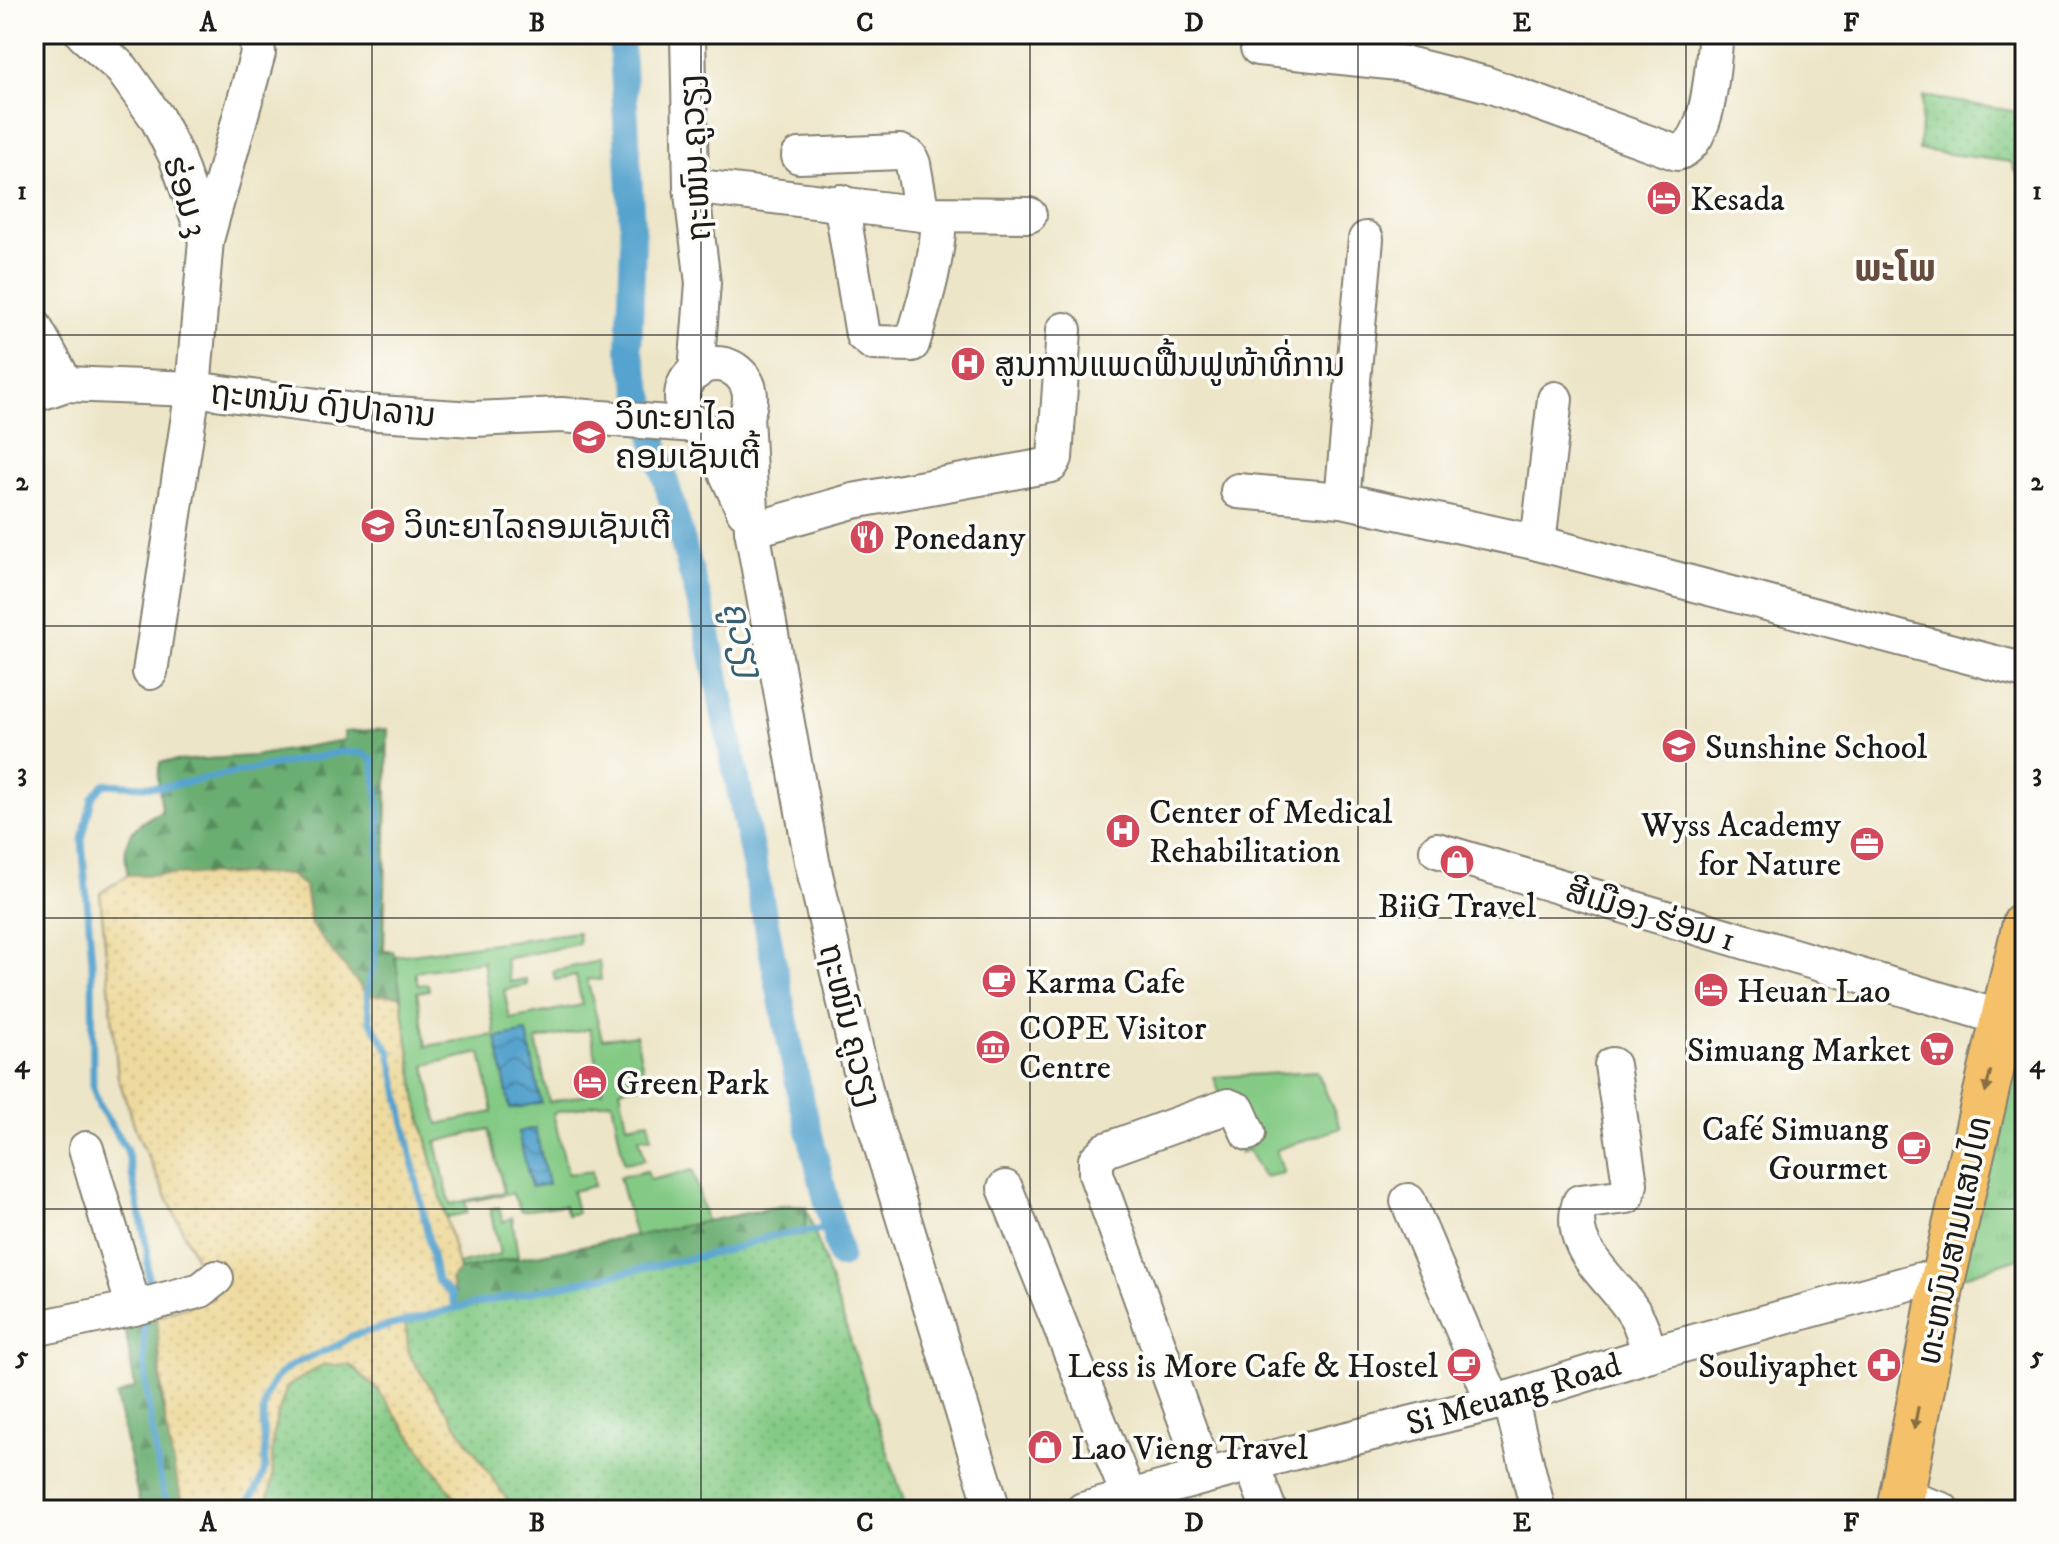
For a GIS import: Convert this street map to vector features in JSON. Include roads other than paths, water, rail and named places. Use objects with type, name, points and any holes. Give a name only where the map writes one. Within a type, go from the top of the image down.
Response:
[{"type":"main road","name":"ທະຫນົນສາມແສນໄທ","points":[[1900,1503],[1942,1283],[2022,943]]},
{"type":"street","name":"ຮ່ອມ 3","points":[[83,34],[122,69],[157,118],[176,156],[206,240],[193,389],[150,672]]},
{"type":"street","points":[[206,240],[258,53],[256,34]]},
{"type":"street","name":"ຖະໜົນ ຄູວຽງ","points":[[688,34],[691,186],[703,283],[688,406],[752,530]]},
{"type":"street","points":[[1258,48],[1407,64],[1486,84],[1677,153],[1688,150],[1698,136],[1705,114],[1716,34]]},
{"type":"street","points":[[799,156],[900,152],[910,157],[939,243],[912,344],[873,343],[863,335],[841,202]]},
{"type":"street","points":[[691,186],[930,214],[1029,215]]},
{"type":"street","points":[[1342,500],[1366,239]]},
{"type":"street","name":"ຖະໜົນ ຄູວຽງ","points":[[703,283],[742,376]]},
{"type":"street","points":[[34,326],[66,384]]},
{"type":"street","points":[[752,530],[853,501],[1051,465],[1055,458],[1064,330]]},
{"type":"street","points":[[711,364],[722,365],[742,376],[750,395],[746,415],[732,428],[688,406],[711,364]]},
{"type":"street","name":"ຖະຫນົນ ດົງປາລານ","points":[[34,395],[66,384],[193,389],[376,413],[474,419],[561,415],[613,418],[688,406]]},
{"type":"street","points":[[1538,543],[1555,399]]},
{"type":"street","name":"ຖະໜົນ ຄູວຽງ","points":[[746,415],[752,530],[812,861],[868,1102],[993,1510]]},
{"type":"street","points":[[1238,491],[1342,500],[1538,543],[2025,671]]},
{"type":"street","name":"ສີເມືອງ ຮ່ອມ 1","points":[[1437,850],[2002,1018]]},
{"type":"street","points":[[1612,1065],[1630,1184],[1627,1196],[1580,1202],[1576,1215],[1581,1240],[1595,1265],[1637,1317],[1650,1354]]},
{"type":"street","points":[[1206,1476],[1096,1174],[1096,1160],[1106,1150],[1228,1106],[1238,1110],[1248,1133]]},
{"type":"street","points":[[86,1149],[136,1307]]},
{"type":"street","points":[[1005,1188],[1129,1497]]},
{"type":"street","points":[[1408,1201],[1502,1400],[1538,1510]]},
{"type":"street","points":[[34,1329],[201,1290],[216,1278]]},
{"type":"street","name":"Si Meuang Road","points":[[1083,1510],[1251,1463],[1502,1400],[1650,1354],[1920,1280],[1942,1283]]},
{"type":"street","points":[[1251,1463],[1269,1510]]},
{"type":"street","points":[[1900,1503],[1942,1510]]},
{"type":"water","points":[[527,1032],[541,1103],[510,1109],[496,1038]]},
{"type":"water","points":[[535,1128],[548,1184],[531,1187],[518,1132]]},
{"type":"waterway","name":"ຄູວຽງ","points":[[621,34],[633,243],[629,349],[707,629],[800,1094],[840,1256]]},
{"type":"waterway","points":[[149,1295],[147,1249],[127,1150],[99,1106],[93,1088],[92,961],[82,840],[92,798],[104,784],[162,787],[341,752],[362,753],[373,759],[379,806],[374,962],[367,995],[370,1021],[390,1052],[437,1280],[451,1294],[456,1308],[351,1336],[283,1372],[268,1391],[263,1413],[263,1476],[244,1510]]},
{"type":"waterway","points":[[456,1308],[725,1251],[771,1236],[832,1228]]},
{"type":"waterway","points":[[146,1316],[146,1385],[168,1510]]},
{"type":"place","name":"Kesada","points":[[1664,198]]},
{"type":"place","name":"ສູນການແພດຟື້ນຟູໜ້າທີ່ການ","points":[[968,364]]},
{"type":"place","name":"ວິທະຍາໄລ ຄອມເຊັນເຕີ້","points":[[589,437]]},
{"type":"place","name":"ວິທະຍາໄລຄອມເຊັນເຕີ","points":[[378,526]]},
{"type":"place","name":"Ponedany","points":[[867,537]]},
{"type":"place","name":"Sunshine School","points":[[1679,746]]},
{"type":"place","name":"Center of Medical Rehabilitation","points":[[1123,831]]},
{"type":"place","name":"Wyss Academy for Nature","points":[[1867,844]]},
{"type":"place","name":"BiiG Travel","points":[[1457,862]]},
{"type":"place","name":"Karma Cafe","points":[[999,981]]},
{"type":"place","name":"Heuan Lao","points":[[1711,990]]},
{"type":"place","name":"COPE Visitor Centre","points":[[993,1047]]},
{"type":"place","name":"Simuang Market","points":[[1937,1049]]},
{"type":"place","name":"Green Park","points":[[590,1082]]},
{"type":"place","name":"Café Simuang Gourmet","points":[[1914,1148]]},
{"type":"place","name":"Less is More Cafe & Hostel","points":[[1464,1365]]},
{"type":"place","name":"Souliyaphet","points":[[1884,1365]]},
{"type":"place","name":"Lao Vieng Travel","points":[[1045,1447]]},
{"type":"district","name":"ພະໂພ","points":[[1895,268]]}]
